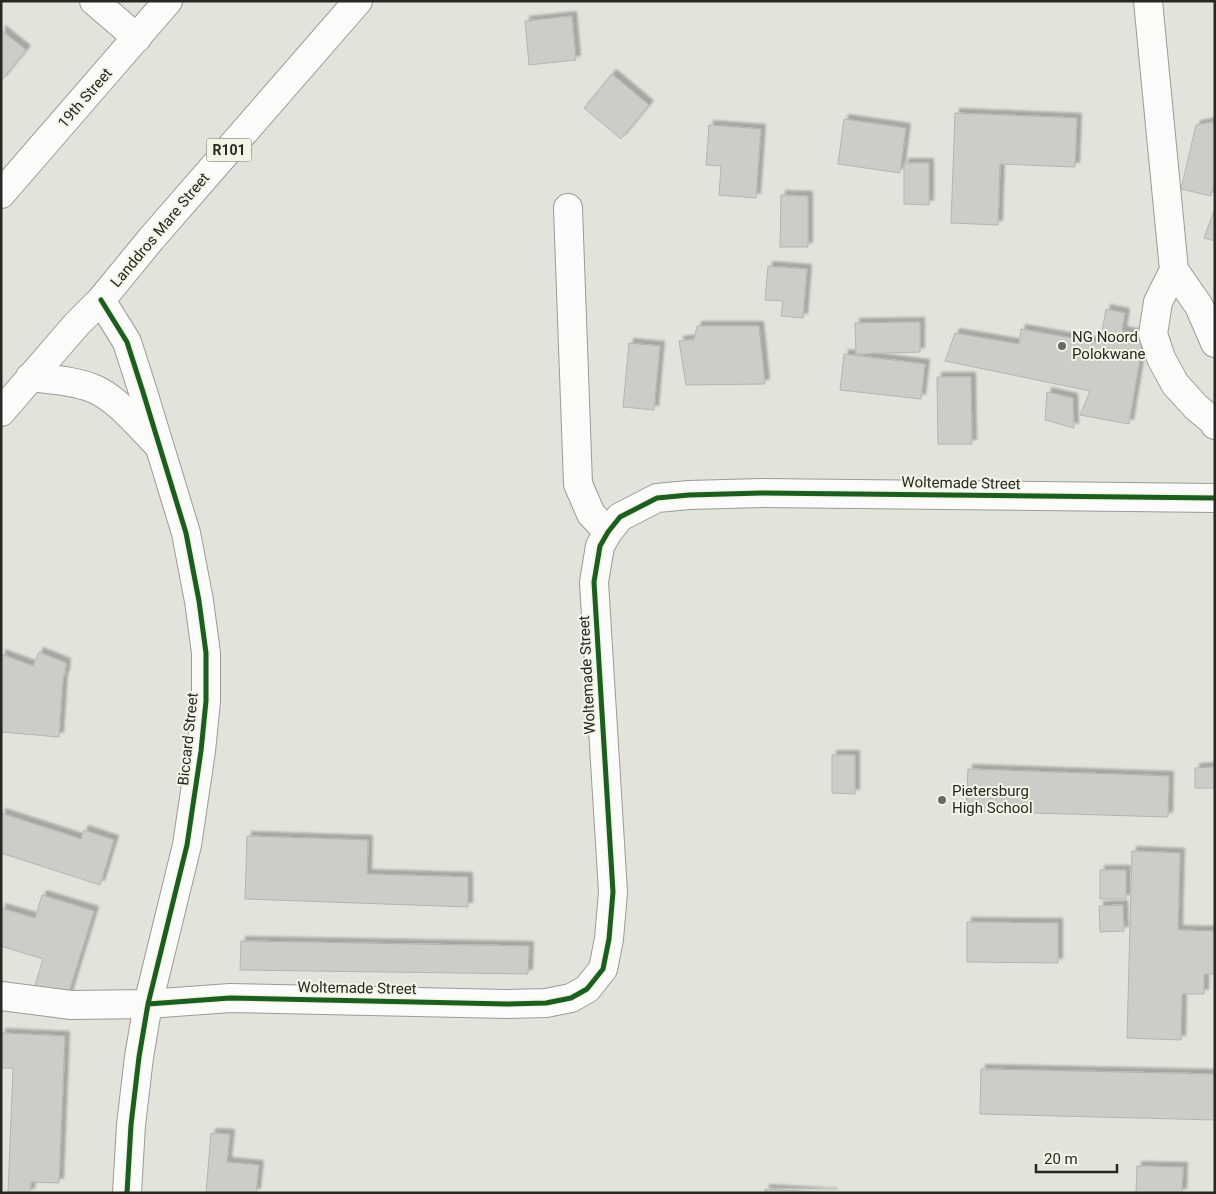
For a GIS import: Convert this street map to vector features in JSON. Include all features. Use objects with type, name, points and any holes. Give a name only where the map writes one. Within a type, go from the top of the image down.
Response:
[{"type":"street","points":[[94,1],[137,38]]},
{"type":"street","name":"19th Street","points":[[1,194],[168,1]]},
{"type":"street","name":"Landdros Mare Street","points":[[1,412],[76,325],[101,300],[151,239],[358,1]]},
{"type":"street","points":[[1148,1],[1174,270],[1199,306],[1215,343]]},
{"type":"street","points":[[568,208],[578,484],[591,514],[608,532]]},
{"type":"street","points":[[1174,270],[1158,302],[1153,334],[1161,358],[1175,384],[1196,407],[1215,423]]},
{"type":"street","name":"Biccard Street","points":[[101,300],[126,342],[144,392],[186,533],[199,601],[206,653],[206,701],[201,751],[187,844],[148,1004],[131,1125],[127,1193]]},
{"type":"street","points":[[30,377],[74,382],[108,396],[159,446]]},
{"type":"street","name":"Woltemade Street","points":[[1,996],[71,1005],[148,1004],[230,998],[546,1003],[571,998],[588,989],[603,969],[609,939],[613,892],[594,582],[600,546],[620,517],[656,498],[689,495],[762,493],[1215,498]]},
{"type":"building","points":[[572,16],[576,60],[529,65],[525,21]]},
{"type":"building","points":[[1,30],[26,50],[1,81]]},
{"type":"building","points":[[612,74],[649,105],[621,139],[584,108]]},
{"type":"building","points":[[955,113],[1077,118],[1075,167],[1000,164],[998,225],[951,223]]},
{"type":"building","points":[[844,119],[906,128],[900,173],[838,164]]},
{"type":"building","points":[[1213,122],[1215,131],[1215,181],[1211,196],[1181,189],[1196,125]]},
{"type":"building","points":[[709,125],[761,129],[756,198],[719,195],[721,166],[706,165]]},
{"type":"building","points":[[904,163],[929,163],[929,205],[904,204]]},
{"type":"building","points":[[781,195],[808,196],[808,247],[780,247]]},
{"type":"building","points":[[1215,208],[1215,241],[1204,238]]},
{"type":"building","points":[[768,266],[807,269],[803,318],[781,316],[783,301],[765,300]]},
{"type":"building","points":[[1106,309],[1125,313],[1122,331],[1144,335],[1129,424],[1080,415],[1090,391],[945,361],[955,333],[1019,344],[1021,329],[1100,343]]},
{"type":"building","points":[[920,322],[920,352],[856,354],[855,323]]},
{"type":"building","points":[[697,326],[759,326],[765,384],[686,385],[679,341],[694,339]]},
{"type":"building","points":[[629,343],[660,346],[654,410],[623,407]]},
{"type":"building","points":[[844,354],[925,364],[921,399],[840,390]]},
{"type":"building","points":[[937,377],[971,377],[972,444],[938,444]]},
{"type":"building","points":[[1047,392],[1073,398],[1074,428],[1045,420]]},
{"type":"building","points":[[39,652],[66,663],[63,678],[59,737],[1,732],[1,654],[33,666]]},
{"type":"building","points":[[832,755],[855,755],[855,794],[832,793]]},
{"type":"building","points":[[1215,767],[1215,788],[1195,788],[1195,768]]},
{"type":"building","points":[[968,769],[1169,776],[1168,817],[966,811]]},
{"type":"building","points":[[1,813],[81,839],[84,830],[114,840],[100,885],[1,853]]},
{"type":"building","points":[[247,836],[368,840],[367,874],[468,877],[468,907],[245,899]]},
{"type":"building","points":[[1132,851],[1180,853],[1178,930],[1215,931],[1215,974],[1204,974],[1204,994],[1182,994],[1181,1040],[1127,1038]]},
{"type":"building","points":[[1100,870],[1126,870],[1126,899],[1100,899]]},
{"type":"building","points":[[42,895],[94,911],[66,1002],[33,992],[43,959],[1,946],[1,908],[35,918]]},
{"type":"building","points":[[1123,905],[1124,931],[1100,932],[1099,906]]},
{"type":"building","points":[[967,922],[1058,923],[1058,963],[967,962]]},
{"type":"building","points":[[241,941],[529,946],[528,974],[240,970]]},
{"type":"building","points":[[1,1033],[65,1036],[59,1183],[31,1182],[30,1193],[8,1193],[13,1068],[1,1068]]},
{"type":"building","points":[[981,1069],[1215,1074],[1215,1120],[980,1114]]},
{"type":"building","points":[[211,1133],[230,1134],[227,1162],[259,1165],[256,1193],[206,1193]]},
{"type":"building","points":[[1137,1166],[1183,1167],[1182,1193],[1136,1193]]},
{"type":"building","points":[[765,1189],[833,1193],[765,1193]]},
{"type":"cycle path","points":[[101,300],[127,342],[186,533],[199,601],[206,653],[206,701],[201,751],[187,845],[148,1004],[139,1057],[131,1125],[127,1193]]},
{"type":"cycle path","points":[[148,1004],[230,998],[507,1004],[546,1003],[571,998],[587,989],[603,969],[609,939],[613,892],[594,582],[600,546],[608,532],[620,517],[657,498],[762,493],[1215,498]]},
{"type":"place","name":"NG Noord Polokwane","points":[[1062,346]]},
{"type":"place","name":"Pietersburg High School","points":[[942,800]]}]
